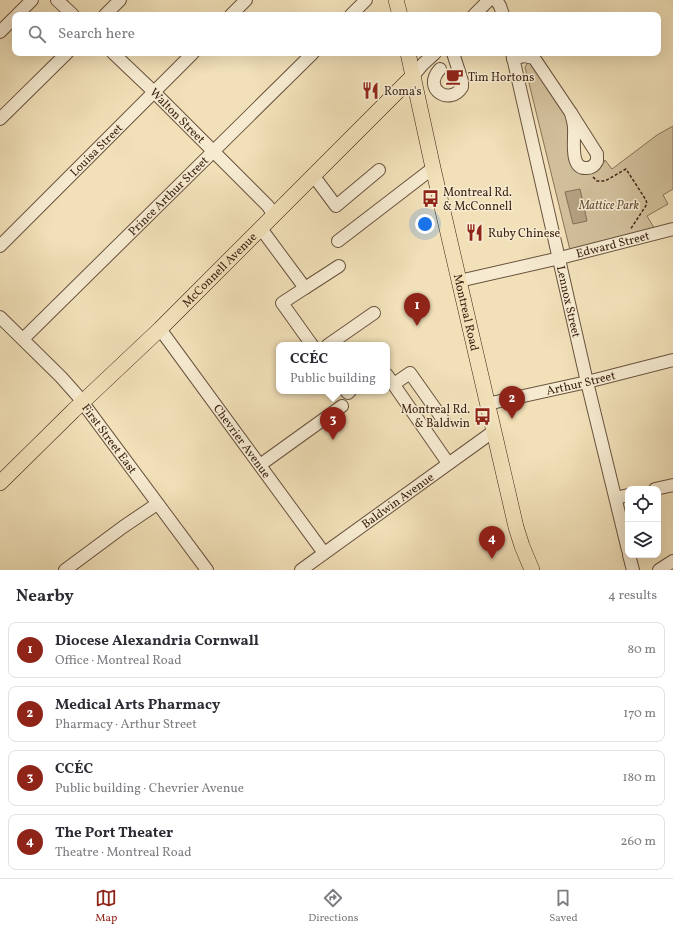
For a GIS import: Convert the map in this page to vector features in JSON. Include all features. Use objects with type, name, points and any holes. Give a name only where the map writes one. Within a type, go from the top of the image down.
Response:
[{"type":"main road","points":[[396,0],[399,12]]},
{"type":"main road","name":"Montreal Road","points":[[409,56],[516,527],[532,570]]},
{"type":"main road","name":"McConnell Avenue","points":[[0,483],[82,402],[160,329],[413,76]]},
{"type":"street","points":[[20,12],[32,0]]},
{"type":"street","points":[[57,0],[70,12]]},
{"type":"street","points":[[108,12],[120,0]]},
{"type":"street","points":[[234,12],[246,0]]},
{"type":"street","points":[[354,12],[366,0]]},
{"type":"street","points":[[477,12],[489,0]]},
{"type":"street","points":[[496,0],[502,12]]},
{"type":"street","points":[[0,32],[12,20]]},
{"type":"street","points":[[0,119],[64,56]]},
{"type":"street","name":"Walton Street","points":[[116,56],[268,206],[274,216]]},
{"type":"street","name":"Louisa Street","points":[[0,246],[190,56]]},
{"type":"street","name":"Prince Arthur Street","points":[[23,339],[310,56]]},
{"type":"street","name":"McConnell Avenue","points":[[413,76],[432,56]]},
{"type":"street","points":[[440,69],[435,76],[434,84],[437,91],[442,95],[450,95],[458,92],[462,87],[462,81],[454,56]]},
{"type":"street","points":[[512,56],[534,58],[571,113]]},
{"type":"street","name":"Lennox Street","points":[[512,56],[560,258],[587,382],[625,537]]},
{"type":"street","points":[[338,241],[433,168]]},
{"type":"street","points":[[313,175],[336,206],[379,170]]},
{"type":"street","name":"Edward Street","points":[[459,281],[560,258],[673,229]]},
{"type":"street","points":[[265,234],[305,288]]},
{"type":"street","points":[[310,342],[282,303],[339,266]]},
{"type":"street","points":[[332,342],[374,313]]},
{"type":"street","name":"First Street East","points":[[0,317],[61,377],[82,402],[205,569]]},
{"type":"street","name":"Chevrier Avenue","points":[[160,329],[324,553]]},
{"type":"street","name":"Arthur Street","points":[[487,404],[587,382],[673,360]]},
{"type":"street","points":[[444,421],[410,373],[390,379],[448,464]]},
{"type":"street","points":[[260,465],[342,406]]},
{"type":"street","name":"Baldwin Avenue","points":[[301,570],[494,431]]},
{"type":"street","points":[[661,488],[673,485]]},
{"type":"street","points":[[616,498],[625,496]]},
{"type":"street","points":[[65,570],[157,504]]},
{"type":"street","points":[[630,558],[633,570]]},
{"type":"street","points":[[658,570],[673,561]]},
{"type":"path","points":[[592,174],[597,181],[603,181],[626,169],[646,200],[647,204],[626,235],[627,241]]},
{"type":"green space","name":"Mattice Park","points":[[528,62],[531,62],[568,119],[570,159],[597,171],[605,160],[612,169],[657,135],[673,126],[673,189],[663,195],[668,204],[647,216],[656,231],[570,250],[525,67]]},
{"type":"shaded area","points":[[580,189],[587,221],[573,224],[565,192]]},
{"type":"place","name":"Tim Hortons","points":[[455,77]]},
{"type":"place","name":"Roma's","points":[[371,91]]},
{"type":"place","name":"Montreal Rd. & McConnell","points":[[430,199]]},
{"type":"place","name":"Ruby Chinese","points":[[475,233]]},
{"type":"place","name":"Diocese Alexandria Cornwall","points":[[417,326]]},
{"type":"place","name":"Montreal Rd. & Baldwin","points":[[483,416]]},
{"type":"place","name":"Medical Arts Pharmacy","points":[[512,419]]},
{"type":"place","name":"CCÉC","points":[[333,440]]},
{"type":"place","name":"The Port Theater","points":[[492,559]]}]
